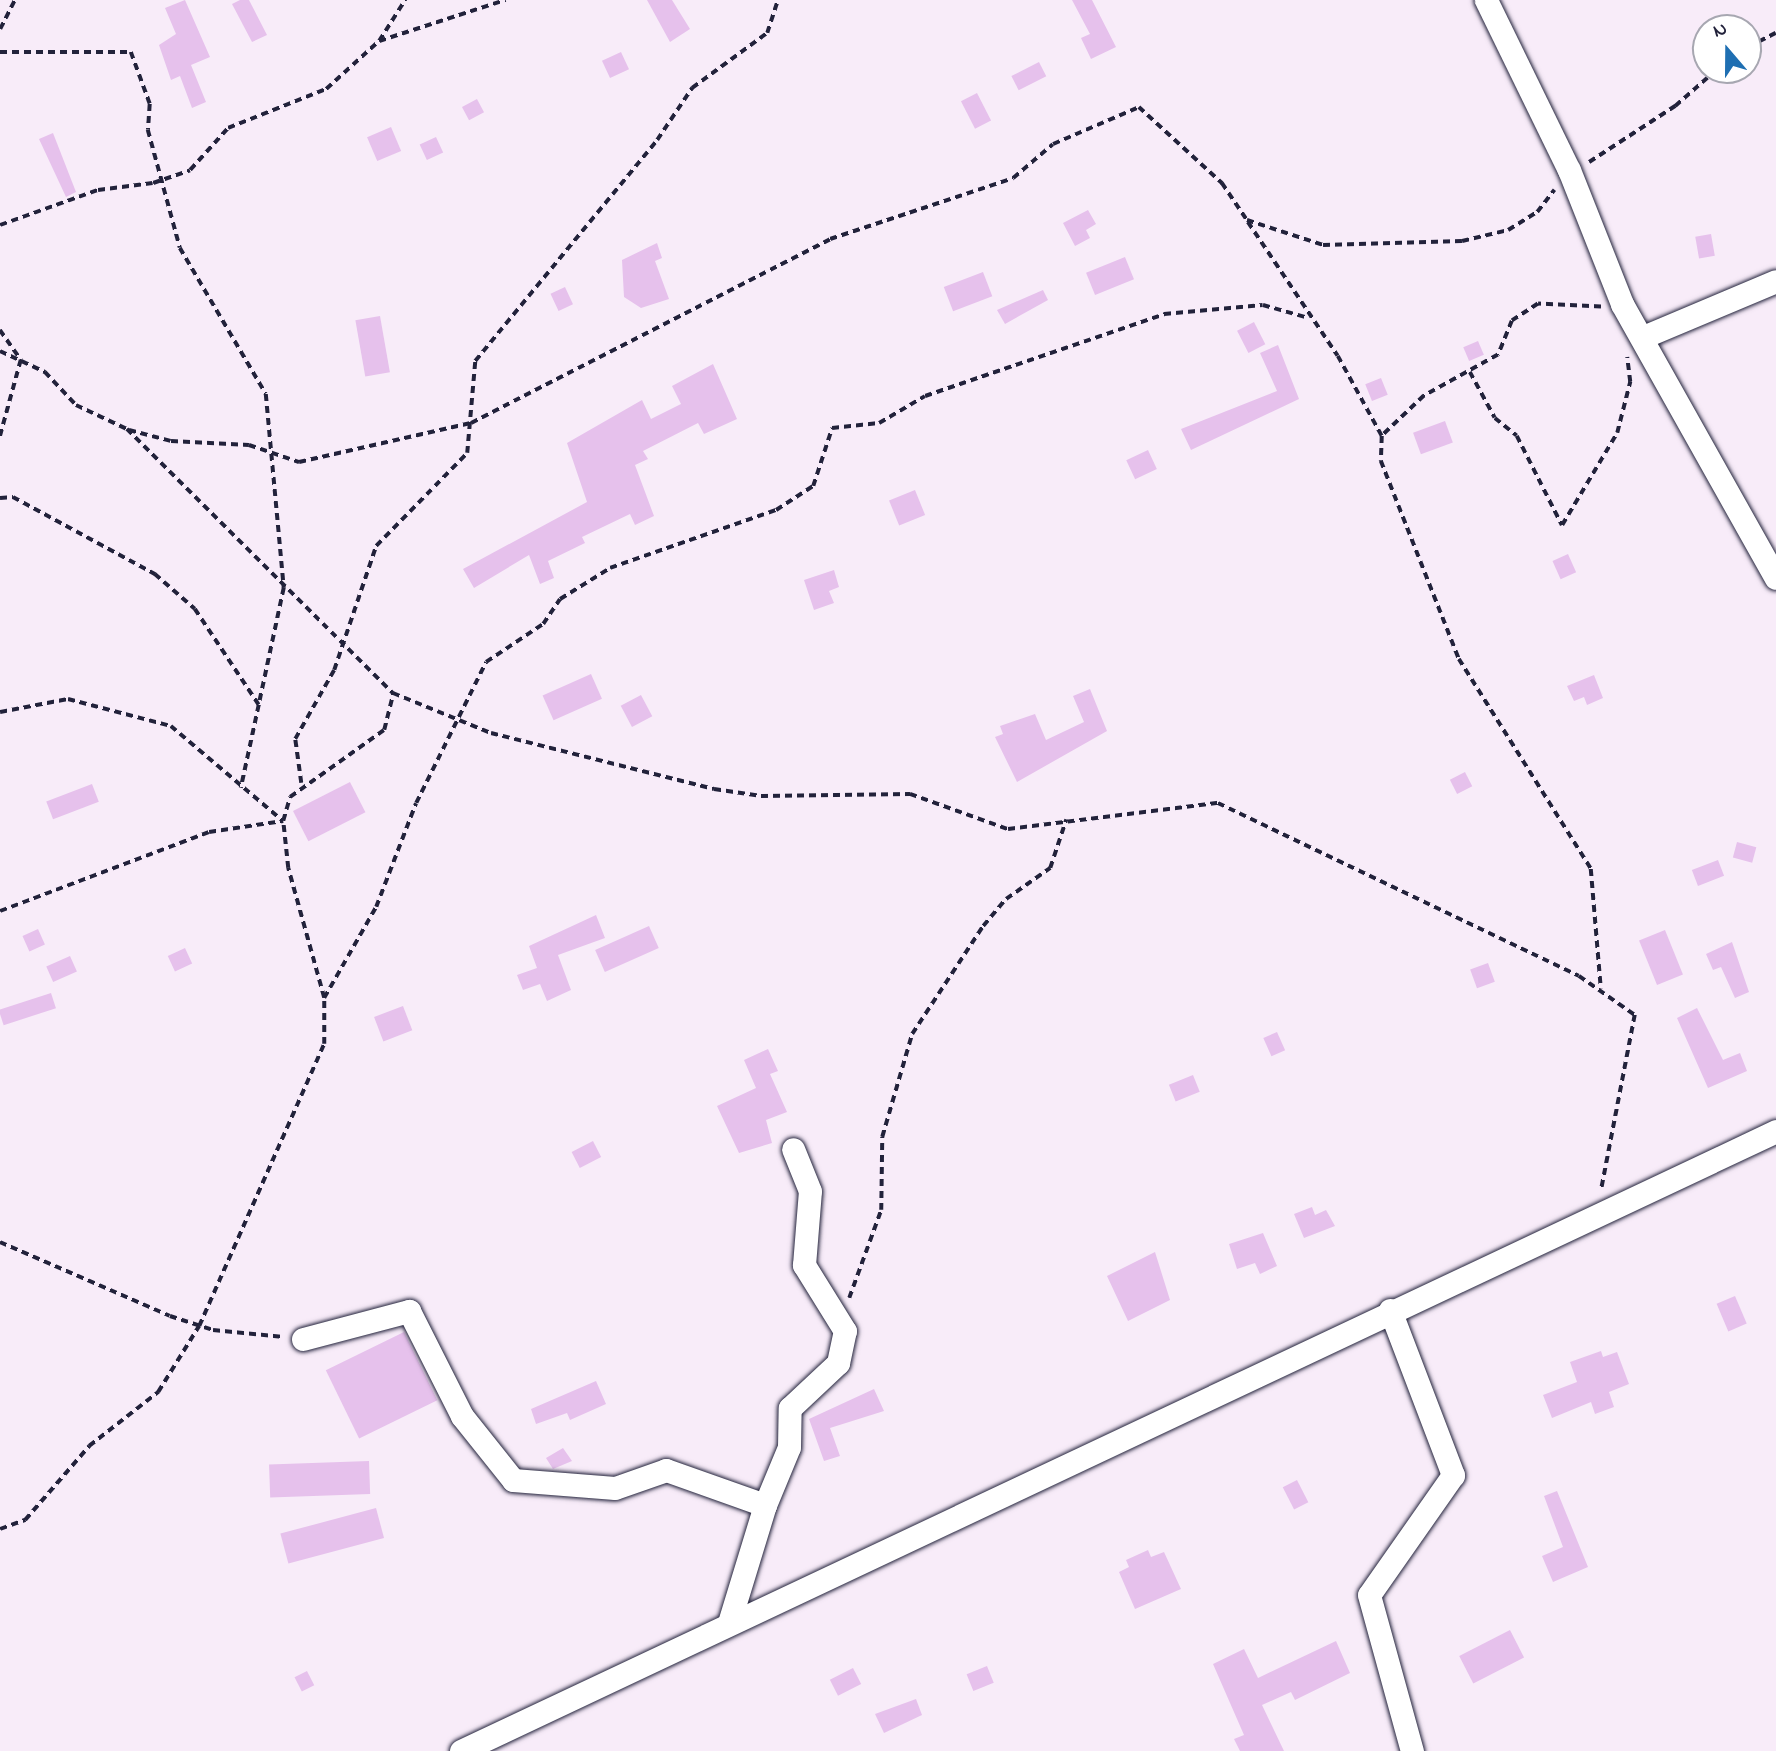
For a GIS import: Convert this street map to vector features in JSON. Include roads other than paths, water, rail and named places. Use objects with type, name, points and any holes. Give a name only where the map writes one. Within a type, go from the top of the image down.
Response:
[{"type":"street","points":[[1486,0],[1569,170],[1634,340],[1776,578]]},
{"type":"street","points":[[1634,340],[1776,281]]},
{"type":"street","points":[[461,1751],[1597,1210],[1776,1131]]},
{"type":"street","points":[[729,1623],[765,1505],[789,1447],[790,1408],[838,1363],[845,1331],[804,1265],[810,1191],[793,1149]]},
{"type":"street","points":[[1390,1310],[1453,1475],[1369,1595],[1412,1751]]},
{"type":"street","points":[[303,1339],[409,1311],[462,1416],[513,1480],[615,1488],[666,1470],[765,1505]]}]
